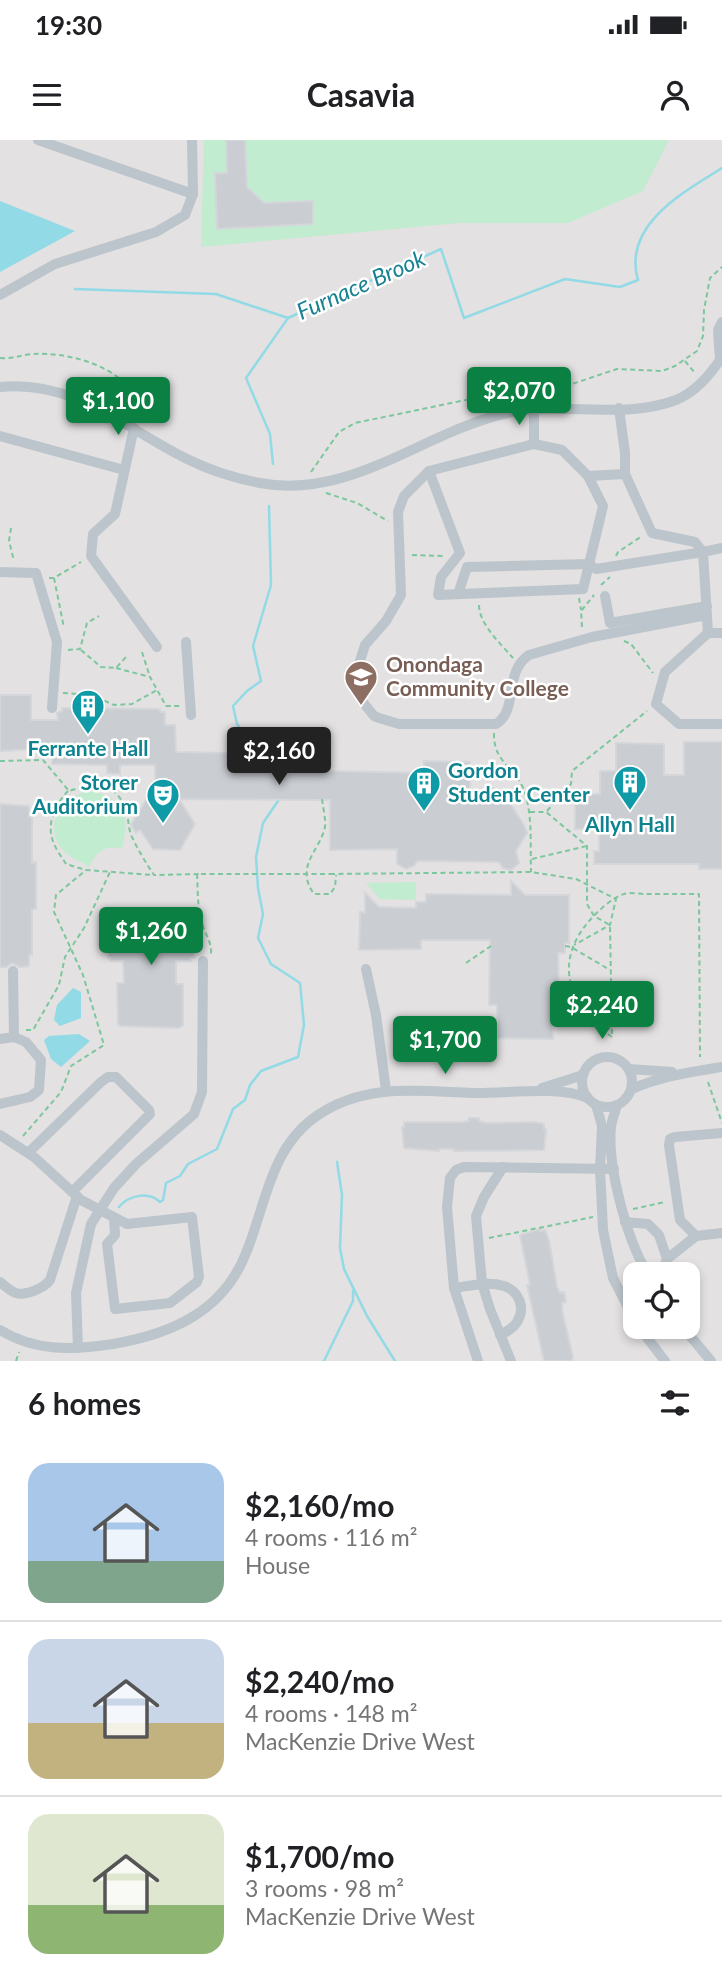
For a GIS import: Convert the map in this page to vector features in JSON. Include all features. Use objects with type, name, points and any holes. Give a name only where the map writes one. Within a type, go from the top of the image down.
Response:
[{"type":"street","points":[[38,140],[193,194]]},
{"type":"street","points":[[0,295],[55,264],[156,232],[185,215],[193,194],[192,140]]},
{"type":"street","points":[[0,387],[27,386],[75,397],[183,457],[225,475],[269,485],[313,483],[360,473],[465,427],[507,413],[559,407],[650,407],[677,399],[700,384],[721,359],[718,330],[722,322]]},
{"type":"street","points":[[713,371],[722,380]]},
{"type":"street","points":[[619,408],[625,474],[652,533],[695,542],[703,552],[708,633]]},
{"type":"street","points":[[534,410],[534,444]]},
{"type":"street","points":[[134,428],[115,514],[93,534],[91,556],[157,647]]},
{"type":"street","points":[[0,436],[124,470]]},
{"type":"street","points":[[429,471],[460,553],[441,577],[438,595],[583,589],[603,506],[589,476],[562,450],[534,444],[429,471],[404,496],[398,512],[401,596],[386,621],[365,645],[359,664],[362,701],[374,716],[399,724],[496,724],[505,716],[514,671],[529,654],[707,611]]},
{"type":"street","points":[[589,476],[625,474]]},
{"type":"street","points":[[458,594],[467,567],[589,564],[596,569],[722,548]]},
{"type":"street","points":[[0,572],[36,573],[38,578],[57,642],[52,708]]},
{"type":"street","points":[[606,596],[610,624],[707,611]]},
{"type":"street","points":[[722,633],[708,633],[665,672],[656,704],[679,724],[722,724]]},
{"type":"street","points":[[186,642],[191,710]]},
{"type":"street","points":[[78,1348],[76,1293],[91,1224],[114,1188],[136,1164],[194,1114],[202,1092],[207,959]]},
{"type":"street","points":[[366,969],[376,1015],[386,1090]]},
{"type":"street","points":[[13,971],[14,1034]]},
{"type":"street","points":[[0,1040],[14,1034]]},
{"type":"street","points":[[0,1104],[30,1097],[39,1090],[41,1060],[26,1042],[14,1034]]},
{"type":"street","points":[[0,1330],[27,1343],[50,1348],[78,1348],[142,1339],[167,1331],[192,1319],[232,1280],[241,1266],[266,1190],[286,1148],[316,1116],[353,1097],[386,1090],[563,1092],[592,1102],[605,1107],[617,1105],[626,1099],[632,1089],[632,1079],[629,1069],[618,1059],[604,1057],[591,1063],[583,1075],[582,1083],[592,1102],[602,1126],[600,1169],[603,1230],[613,1278],[623,1298]]},
{"type":"street","points":[[632,1089],[652,1080],[722,1068]]},
{"type":"street","points":[[629,1069],[683,1073]]},
{"type":"street","points":[[524,1092],[561,1084],[583,1075]]},
{"type":"street","points":[[0,1282],[14,1293],[21,1294],[45,1286],[50,1280],[74,1194],[150,1114],[149,1110],[116,1077],[108,1077],[28,1153]]},
{"type":"street","points":[[617,1105],[611,1126],[614,1169],[624,1216],[643,1262]]},
{"type":"street","points":[[696,1236],[680,1220],[670,1139],[722,1133]]},
{"type":"street","points":[[0,1135],[28,1153],[74,1194],[127,1224],[192,1217],[199,1277],[197,1282],[170,1303],[115,1310],[107,1244],[115,1235],[114,1218]]},
{"type":"street","points":[[478,1361],[454,1288],[447,1207],[450,1178],[456,1170],[464,1167],[614,1169]]},
{"type":"street","points":[[503,1167],[484,1197],[477,1216],[477,1241],[482,1283],[499,1335],[511,1361]]},
{"type":"street","points":[[624,1216],[648,1224],[659,1235],[667,1259]]},
{"type":"street","points":[[666,1262],[696,1236],[722,1233]]},
{"type":"street","points":[[454,1288],[482,1283],[515,1291],[520,1300],[518,1322],[499,1335]]},
{"type":"street","points":[[648,1339],[665,1361]]},
{"type":"street","points":[[693,1339],[711,1361]]},
{"type":"street","points":[[48,1361],[50,1348]]},
{"type":"path","points":[[313,483],[311,472],[325,449],[332,444],[339,432],[355,423],[490,395],[566,386],[617,369],[662,371],[675,366],[697,351],[703,336],[704,310],[710,278],[722,267]]},
{"type":"path","points":[[0,358],[55,354],[108,370],[129,388],[148,426],[149,437]]},
{"type":"path","points":[[323,492],[357,503],[397,525]]},
{"type":"path","points":[[583,640],[581,611],[612,575],[612,566],[618,552],[646,533],[648,526]]},
{"type":"path","points":[[11,528],[9,541],[17,573]]},
{"type":"path","points":[[400,554],[445,556],[460,553]]},
{"type":"path","points":[[38,578],[54,578],[91,556]]},
{"type":"path","points":[[54,578],[64,623],[64,636]]},
{"type":"path","points":[[478,593],[479,611],[494,637],[519,664]]},
{"type":"path","points":[[80,649],[87,623],[99,616]]},
{"type":"path","points":[[619,639],[631,644],[662,686]]},
{"type":"path","points":[[57,650],[80,649],[102,667],[150,677]]},
{"type":"path","points":[[142,652],[150,677],[166,706],[191,710]]},
{"type":"path","points":[[116,668],[126,657]]},
{"type":"path","points":[[54,693],[91,695],[114,705],[132,704],[157,690]]},
{"type":"path","points":[[546,811],[571,784],[572,771],[656,704]]},
{"type":"path","points":[[494,732],[494,746],[498,756],[523,787],[530,812],[531,872]]},
{"type":"path","points":[[0,761],[43,760],[69,791]]},
{"type":"path","points":[[154,875],[130,835],[122,799],[110,789],[89,784],[69,791],[59,800],[52,820],[51,838],[66,864],[86,870],[154,875],[531,872],[576,879],[616,899]]},
{"type":"path","points":[[322,799],[325,827],[312,852],[307,869],[307,884],[314,894],[330,894],[335,887],[336,874]]},
{"type":"path","points":[[530,812],[546,811],[587,845]]},
{"type":"path","points":[[531,859],[587,845]]},
{"type":"path","points":[[587,845],[587,904],[594,916],[610,925]]},
{"type":"path","points":[[15,1144],[61,1092],[71,1066],[104,1045],[83,975],[54,912],[56,895],[86,870]]},
{"type":"path","points":[[14,1034],[33,1030],[59,985],[65,957],[83,928],[110,872]]},
{"type":"path","points":[[199,874],[198,900],[202,925],[212,947],[207,959]]},
{"type":"path","points":[[616,899],[610,925],[612,1037],[594,1024],[577,1002],[569,983],[571,947],[594,916],[616,899],[624,894],[699,894],[700,1057]]},
{"type":"path","points":[[571,947],[610,925]]},
{"type":"path","points":[[466,963],[491,946]]},
{"type":"path","points":[[565,946],[611,970]]},
{"type":"path","points":[[706,1076],[722,1124]]},
{"type":"path","points":[[624,1216],[678,1199]]},
{"type":"path","points":[[477,1241],[602,1215]]},
{"type":"shaded area","name":"Onondaga Community College","points":[[0,140],[722,140],[722,1361],[0,1361]]},
{"type":"green space","points":[[204,140],[669,140],[643,191],[568,223],[459,223],[201,247]]},
{"type":"green space","points":[[89,791],[117,803],[125,818],[126,827],[122,848],[101,851],[89,867],[66,853],[55,834],[55,824],[62,807],[79,794]]},
{"type":"green space","points":[[416,882],[416,900],[380,899],[366,883]]},
{"type":"water","points":[[0,201],[75,231],[0,272]]},
{"type":"water","points":[[73,988],[81,992],[81,1018],[60,1026],[54,1020],[57,1005]]},
{"type":"water","points":[[79,1034],[90,1041],[61,1067],[51,1059],[44,1040],[49,1036]]},
{"type":"building","points":[[226,140],[245,140],[247,187],[264,203],[313,201],[313,224],[217,229],[215,173],[227,173]]},
{"type":"building","points":[[0,695],[31,695],[31,720],[58,720],[57,713],[62,711],[62,708],[160,709],[160,712],[165,712],[165,725],[175,725],[176,752],[330,755],[330,771],[424,773],[424,761],[470,762],[470,793],[486,794],[491,787],[510,803],[524,825],[527,833],[516,851],[519,863],[511,870],[503,868],[499,862],[417,861],[414,866],[406,869],[397,864],[397,849],[330,850],[330,800],[179,799],[195,824],[180,850],[153,849],[140,830],[136,833],[131,825],[146,800],[156,800],[155,765],[120,765],[120,774],[107,773],[107,765],[52,764],[52,748],[0,751]]},
{"type":"building","name":"Allyn Hall","points":[[684,742],[722,742],[722,869],[699,869],[699,864],[594,864],[594,851],[599,851],[599,829],[575,829],[575,794],[600,794],[600,771],[616,771],[616,743],[664,744],[664,775],[684,775]]},
{"type":"building","points":[[0,804],[29,806],[29,817],[32,817],[36,909],[32,909],[32,955],[29,955],[29,966],[20,967],[12,963],[0,967]]},
{"type":"building","points":[[511,881],[525,895],[569,895],[569,943],[565,943],[565,953],[558,953],[559,1004],[568,1014],[553,1013],[553,1039],[497,1038],[497,1005],[489,1005],[490,940],[421,940],[421,949],[359,950],[360,912],[365,913],[365,893],[379,907],[416,908],[416,902],[426,902],[426,894],[511,895]]},
{"type":"building","points":[[111,914],[191,915],[191,918],[194,918],[194,958],[191,958],[191,961],[176,961],[176,984],[183,984],[183,1025],[179,1028],[118,1024],[117,983],[124,983],[123,961],[110,961],[108,958],[108,917],[111,917]]},
{"type":"building","points":[[469,1118],[479,1118],[479,1121],[486,1123],[544,1124],[544,1150],[439,1151],[404,1148],[404,1122],[462,1122],[469,1121]]},
{"type":"building","points":[[545,1230],[549,1240],[557,1287],[560,1293],[564,1292],[566,1302],[562,1303],[562,1310],[572,1361],[544,1361],[527,1285],[530,1285],[520,1235]]},
{"type":"waterway","name":"Furnace Brook","points":[[273,464],[270,434],[246,378],[288,318],[441,249],[464,318],[565,279],[620,287],[638,280],[635,260],[639,243],[660,212],[722,168]]},
{"type":"waterway","points":[[75,289],[216,294],[288,318]]},
{"type":"waterway","name":"Furnace Brook","points":[[260,755],[237,724],[233,706],[261,681],[253,646],[271,585],[269,506]]},
{"type":"waterway","name":"Furnace Brook","points":[[119,1207],[139,1196],[150,1196],[160,1202],[163,1200],[166,1183],[180,1176],[188,1164],[217,1149],[233,1109],[245,1100],[250,1085],[261,1071],[298,1057],[304,1025],[300,983],[271,964],[258,938],[263,914],[256,857],[263,823],[280,798]]},
{"type":"waterway","name":"Furnace Brook","points":[[337,1162],[342,1195],[340,1248],[344,1269],[367,1316],[395,1361]]},
{"type":"waterway","points":[[324,1361],[353,1301],[353,1291]]},
{"type":"place","name":"Onondaga Community College","points":[[361,707]]},
{"type":"place","name":"Ferrante Hall","points":[[88,736]]},
{"type":"place","name":"Allyn Hall","points":[[630,812]]},
{"type":"place","name":"Gordon Student Center","points":[[424,813]]},
{"type":"place","name":"Storer Auditorium","points":[[163,825]]}]
